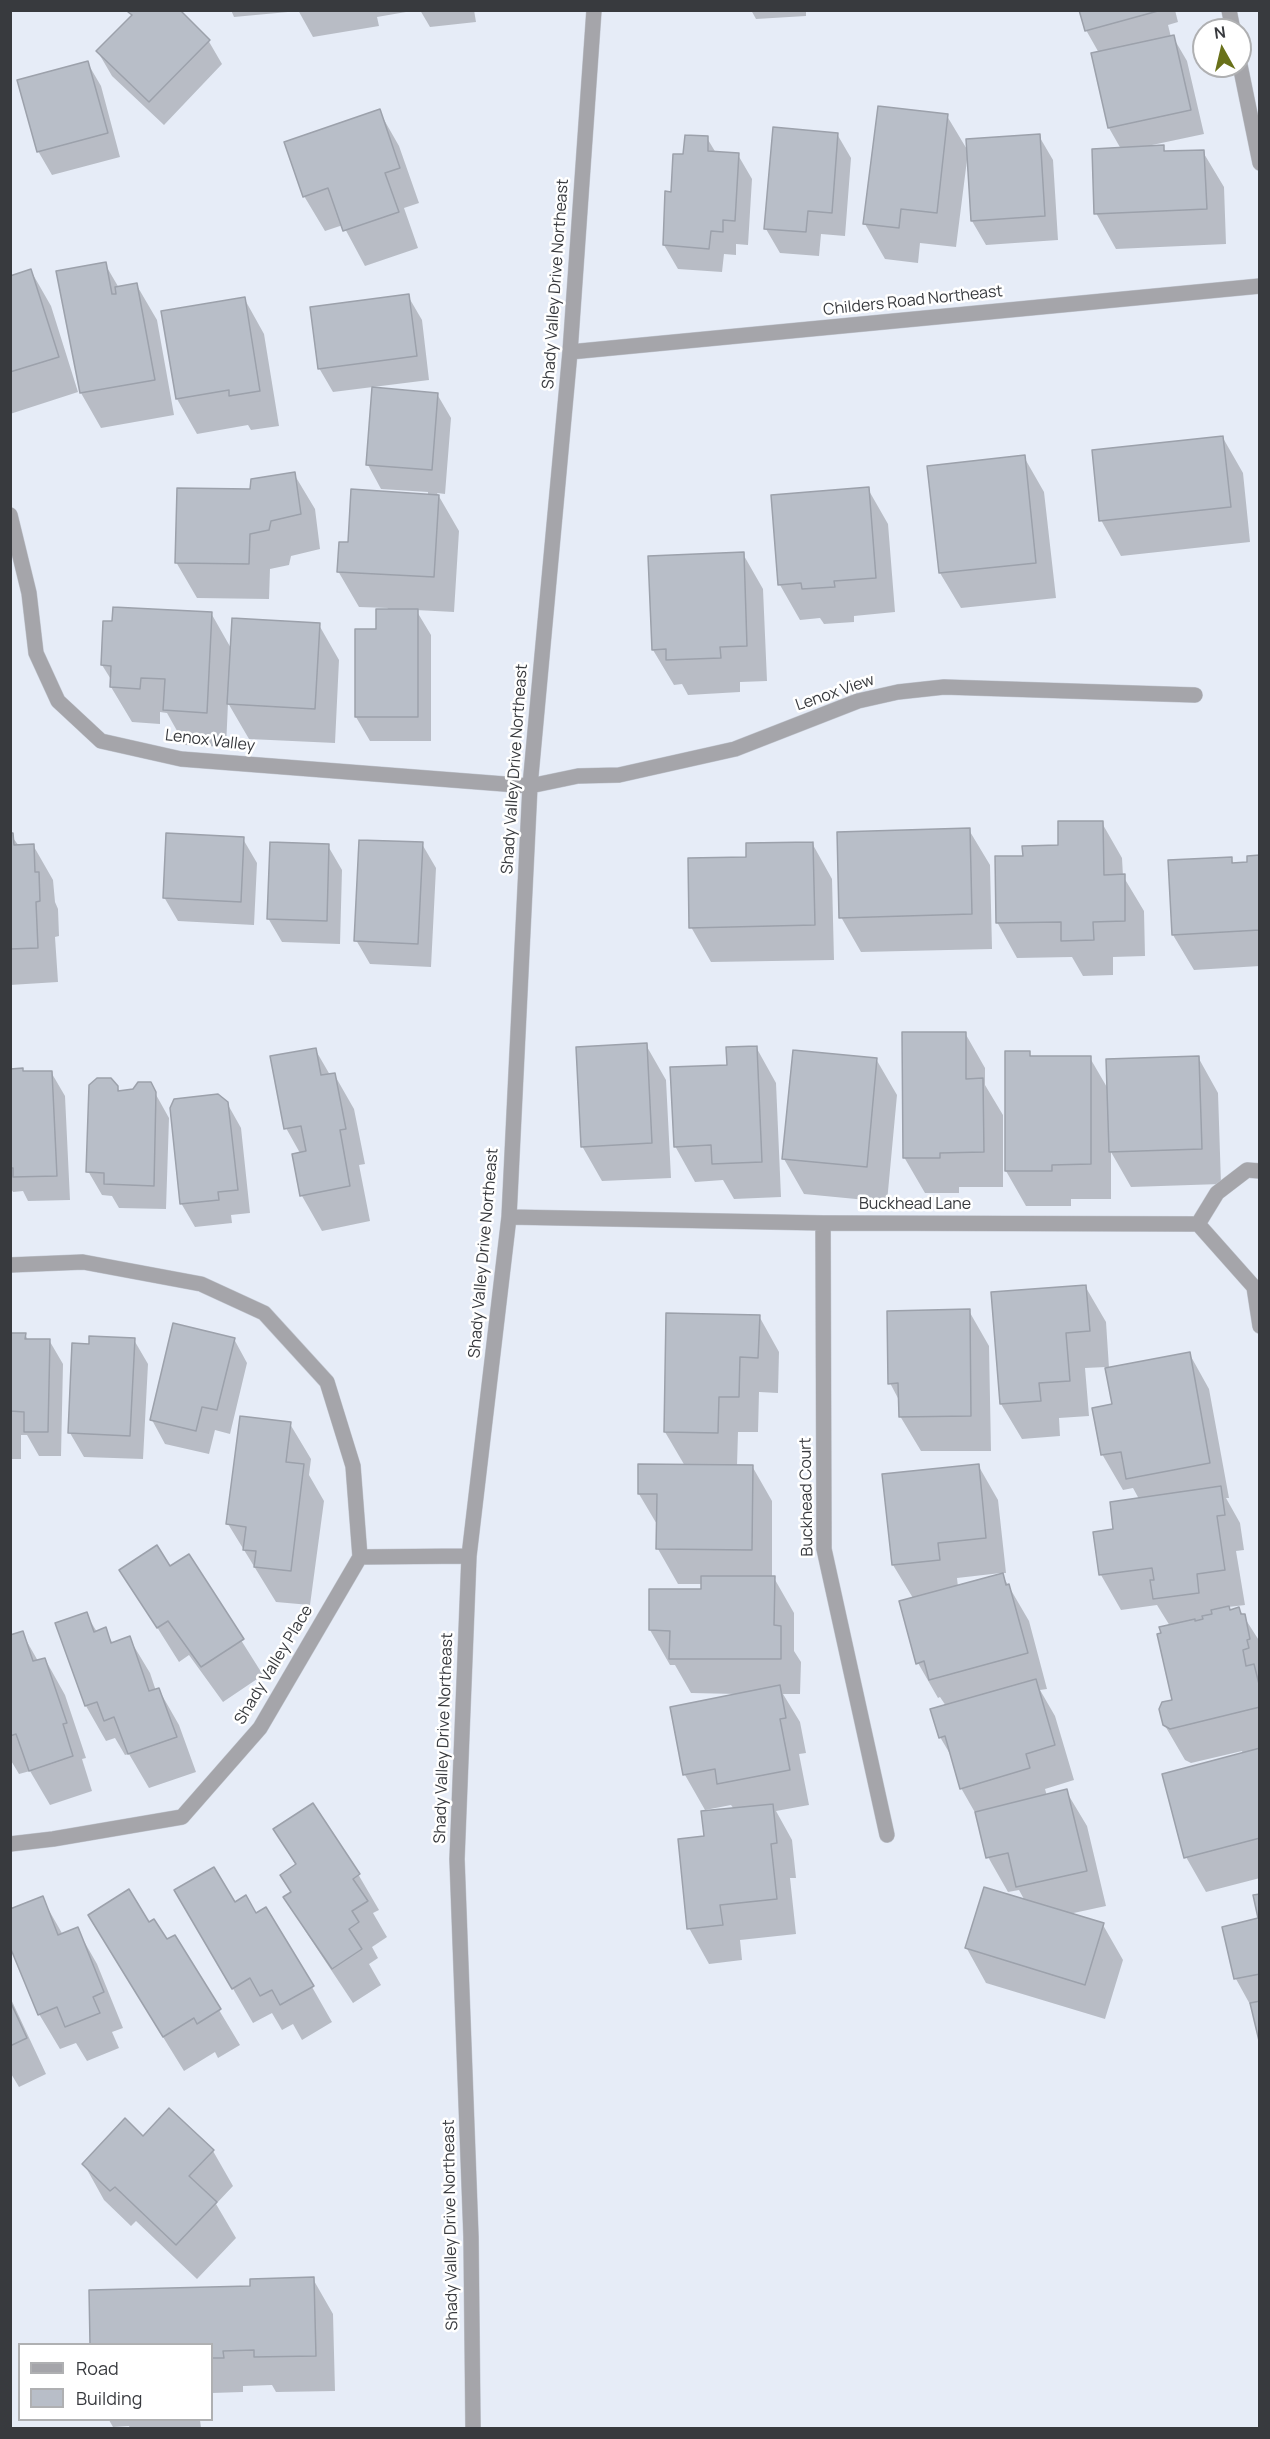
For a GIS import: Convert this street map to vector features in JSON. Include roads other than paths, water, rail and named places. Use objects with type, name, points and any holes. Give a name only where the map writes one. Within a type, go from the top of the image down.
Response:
[{"type":"street","name":"Shady Valley Drive Northeast","points":[[473,2428],[471,2237],[458,1858],[469,1556],[509,1217],[530,786],[570,352],[594,10]]},
{"type":"street","points":[[1243,78],[1260,164]]},
{"type":"street","name":"Childers Road Northeast","points":[[570,352],[1260,286]]},
{"type":"street","name":"Lenox Valley","points":[[10,516],[29,593],[36,653],[58,701],[101,741],[182,759],[530,786]]},
{"type":"street","name":"Lenox View","points":[[530,786],[578,776],[619,774],[735,749],[858,700],[898,692],[944,687],[1195,695]]},
{"type":"street","points":[[1260,1171],[1247,1170],[1217,1193],[1198,1224],[1257,1286],[1260,1326]]},
{"type":"street","name":"Buckhead Lane","points":[[509,1217],[824,1223],[1198,1224]]},
{"type":"street","name":"Buckhead Court","points":[[824,1223],[824,1549],[887,1835]]},
{"type":"street","points":[[10,1265],[83,1262],[201,1284],[264,1313],[327,1382],[353,1466],[360,1557],[469,1556]]},
{"type":"street","name":"Shady Valley Place","points":[[10,1844],[53,1839],[182,1816],[260,1728],[360,1557]]}]
